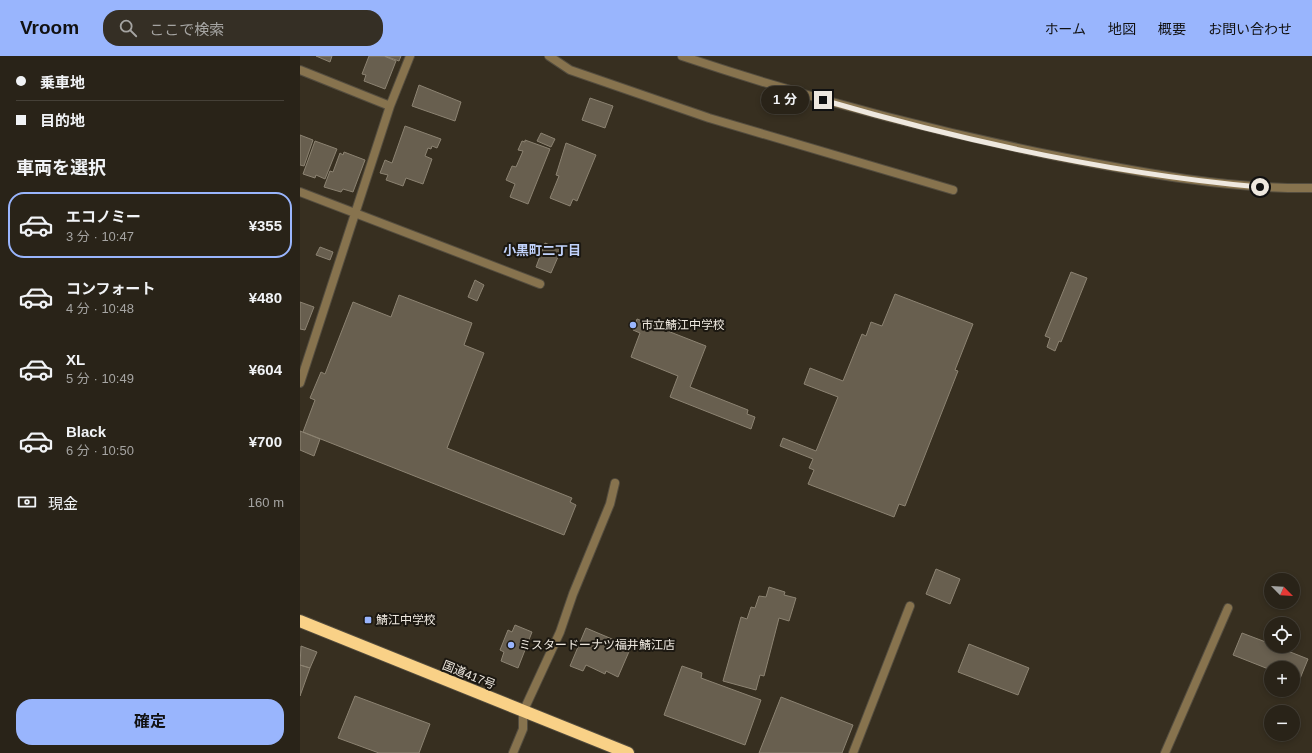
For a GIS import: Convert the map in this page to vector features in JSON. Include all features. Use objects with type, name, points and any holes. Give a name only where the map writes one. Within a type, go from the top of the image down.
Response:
[{"type":"highway","name":"国道417号","points":[[300,621],[628,753]]},
{"type":"street","points":[[300,383],[390,106],[410,56]]},
{"type":"street","points":[[548,56],[570,70],[709,118],[953,190]]},
{"type":"street","points":[[682,56],[750,79],[852,109],[981,141],[1121,169],[1203,182],[1274,189],[1312,188]]},
{"type":"street","points":[[300,70],[390,106]]},
{"type":"street","points":[[300,192],[540,284]]},
{"type":"street","points":[[513,753],[522,729],[523,712],[560,632],[610,504],[615,483]]},
{"type":"street","points":[[853,753],[910,606]]},
{"type":"street","points":[[1165,753],[1228,608]]},
{"type":"building","points":[[316,56],[332,56],[330,62]]},
{"type":"building","points":[[369,56],[384,56],[396,61],[385,89],[364,81],[366,75],[362,74]]},
{"type":"building","points":[[385,56],[401,56],[399,61]]},
{"type":"building","points":[[419,85],[461,102],[455,121],[412,106]]},
{"type":"building","points":[[590,98],[613,106],[605,128],[582,120]]},
{"type":"building","points":[[405,126],[441,139],[437,148],[432,146],[431,149],[428,148],[425,156],[432,159],[423,184],[406,178],[403,186],[386,180],[388,175],[380,173],[385,160],[392,163]]},
{"type":"building","points":[[541,133],[555,139],[551,147],[537,141]]},
{"type":"building","points":[[300,135],[313,140],[304,166],[300,165]]},
{"type":"building","points":[[525,140],[550,149],[528,204],[510,197],[515,184],[506,180],[512,166],[516,167],[523,151],[518,150],[522,141],[525,142]]},
{"type":"building","points":[[315,141],[337,149],[325,179],[316,175],[315,178],[303,174]]},
{"type":"building","points":[[566,143],[596,155],[577,201],[573,199],[570,206],[550,198],[559,176],[556,175]]},
{"type":"building","points":[[344,152],[365,160],[353,192],[343,189],[341,192],[324,187],[330,171],[333,172],[340,153],[343,155]]},
{"type":"building","points":[[545,243],[561,250],[551,273],[536,267]]},
{"type":"building","points":[[320,247],[333,252],[330,260],[316,255]]},
{"type":"building","points":[[1071,272],[1087,278],[1061,342],[1059,341],[1055,351],[1047,347],[1050,338],[1045,336]]},
{"type":"building","points":[[475,280],[484,285],[477,301],[468,297]]},
{"type":"building","points":[[895,294],[973,324],[955,370],[958,371],[905,506],[899,504],[894,517],[808,484],[814,470],[809,468],[813,459],[780,446],[783,438],[816,451],[838,397],[804,384],[810,368],[843,381],[862,334],[866,336],[871,322],[882,326]]},
{"type":"building","points":[[399,295],[472,323],[464,345],[484,353],[447,448],[572,498],[570,502],[576,505],[564,535],[303,432],[315,400],[310,398],[321,372],[325,374],[353,302],[391,317]]},
{"type":"building","points":[[300,302],[314,307],[305,330],[300,329]]},
{"type":"building","points":[[637,319],[706,346],[690,387],[748,410],[747,414],[755,417],[751,429],[670,397],[678,376],[631,357],[640,333],[633,330]]},
{"type":"building","points":[[300,431],[320,439],[314,456],[300,450]]},
{"type":"building","points":[[936,569],[960,579],[950,604],[926,594]]},
{"type":"building","points":[[769,587],[785,592],[784,595],[796,598],[789,621],[779,618],[764,676],[760,675],[756,690],[723,681],[741,617],[747,619],[751,607],[755,608],[759,596],[766,597]]},
{"type":"building","points":[[515,625],[532,632],[518,668],[501,661],[504,652],[500,650],[508,630],[512,632]]},
{"type":"building","points":[[586,628],[631,647],[618,677],[606,671],[605,674],[586,665],[583,671],[570,666]]},
{"type":"building","points":[[1242,633],[1264,641],[1264,653],[1293,653],[1308,659],[1300,679],[1300,661],[1264,661],[1264,667],[1233,655]]},
{"type":"building","points":[[969,644],[1029,668],[1018,695],[958,672]]},
{"type":"building","points":[[301,646],[317,652],[310,668],[300,665]]},
{"type":"building","points":[[300,665],[310,668],[300,696]]},
{"type":"building","points":[[682,666],[702,673],[701,678],[761,700],[745,745],[664,715]]},
{"type":"building","points":[[355,696],[430,724],[419,753],[379,753],[338,738]]},
{"type":"building","points":[[781,697],[853,725],[842,753],[759,753]]},
{"type":"place","name":"市立鯖江中学校","points":[[633,325]]},
{"type":"place","name":"鯖江中学校","points":[[368,620]]},
{"type":"place","name":"ミスタードーナツ福井鯖江店","points":[[511,645]]},
{"type":"district","name":"小黒町二丁目","points":[[542,250]]},
{"type":"route","points":[[823,100],[852,109],[981,141],[1121,169],[1203,182],[1260,187]]}]
